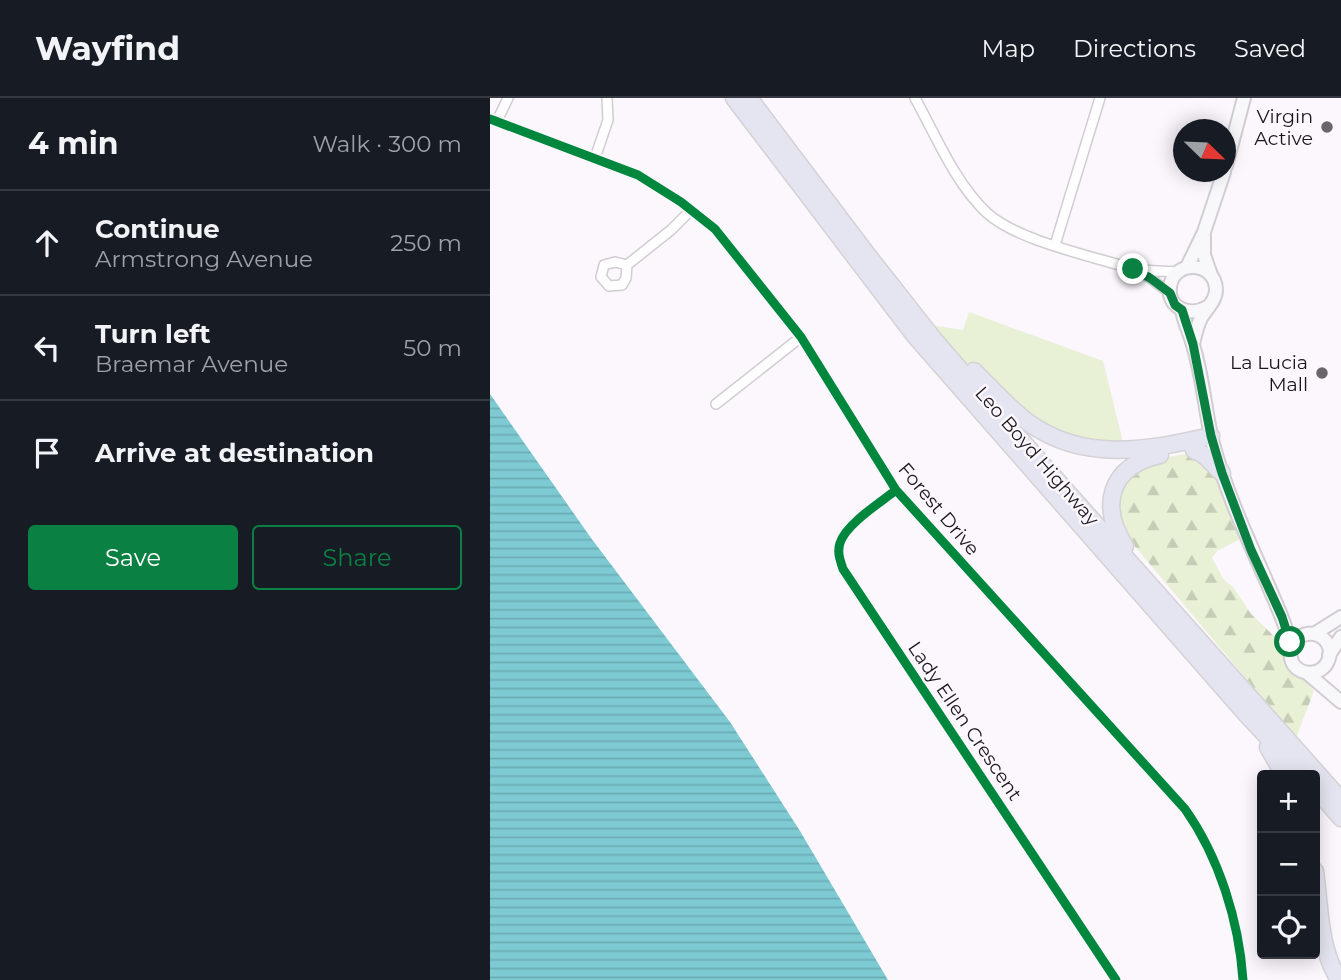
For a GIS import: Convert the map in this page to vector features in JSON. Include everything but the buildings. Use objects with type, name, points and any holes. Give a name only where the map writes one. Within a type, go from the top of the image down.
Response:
[{"type":"highway","name":"Leo Boyd Highway","points":[[734,98],[915,336],[1298,770]]},
{"type":"highway","name":"Leo Boyd Highway","points":[[749,98],[936,342],[1341,800]]},
{"type":"highway","points":[[936,342],[961,359],[1027,421],[1065,442],[1090,449],[1117,451],[1194,445],[1222,473]]},
{"type":"highway","points":[[1145,577],[1114,525],[1110,507],[1114,489],[1124,472],[1140,460],[1194,445],[1211,435]]},
{"type":"highway","points":[[1247,714],[1281,770]]},
{"type":"highway","points":[[1320,794],[1341,818]]},
{"type":"highway","points":[[1318,896],[1324,943],[1339,980]]},
{"type":"street","points":[[494,120],[508,98]]},
{"type":"street","points":[[595,158],[608,120],[607,98]]},
{"type":"street","points":[[915,98],[970,194],[1007,227],[1133,269],[1170,293]]},
{"type":"street","points":[[1055,245],[1100,98]]},
{"type":"street","points":[[1236,128],[1244,98]]},
{"type":"street","name":"Forest Drive","points":[[494,120],[651,182],[691,209],[727,242],[801,337],[897,490],[1185,809],[1206,845],[1224,891],[1239,945],[1243,980]]},
{"type":"street","points":[[1207,307],[1195,313],[1182,310],[1175,305],[1170,284],[1183,269],[1204,232],[1221,182]]},
{"type":"street","points":[[626,265],[671,230],[691,209]]},
{"type":"street","points":[[1193,344],[1197,327],[1215,296],[1216,288],[1205,255],[1204,232]]},
{"type":"street","points":[[1133,269],[1196,267],[1211,275]]},
{"type":"street","points":[[1182,310],[1193,344],[1211,435],[1222,473],[1251,550],[1276,601],[1291,647],[1293,664],[1339,700]]},
{"type":"street","points":[[716,404],[801,337]]},
{"type":"street","name":"Lady Ellen Crescent","points":[[897,490],[843,536],[839,556],[843,569],[1116,980]]},
{"type":"street","points":[[1276,601],[1290,620],[1325,641],[1329,681],[1339,700]]},
{"type":"street","points":[[1291,647],[1298,638],[1341,617]]},
{"type":"street","points":[[1307,673],[1318,671],[1341,637]]},
{"type":"green space","points":[[969,312],[1103,361],[1125,450],[1099,451],[1003,404],[930,325],[963,330]]},
{"type":"green space","points":[[1209,450],[1240,539],[1217,551],[1212,558],[1224,580],[1233,587],[1251,614],[1284,646],[1287,667],[1302,676],[1314,691],[1296,738],[1117,525],[1116,486],[1150,460]]},
{"type":"water","points":[[490,394],[591,538],[730,722],[800,831],[888,980],[490,980]]},
{"type":"cycle path","points":[[490,119],[638,175],[681,202],[715,229],[801,337],[896,490],[1185,809],[1208,848],[1225,890],[1237,935],[1243,980]]},
{"type":"cycle path","points":[[896,490],[849,528],[840,543],[843,569],[1116,980]]},
{"type":"place","name":"Virgin Active","points":[[1327,127]]},
{"type":"place","name":"La Lucia Mall","points":[[1322,373]]},
{"type":"route","points":[[1133,269],[1170,293],[1175,305],[1182,310],[1193,344],[1211,436],[1222,473],[1251,550],[1276,601],[1290,642]]}]
